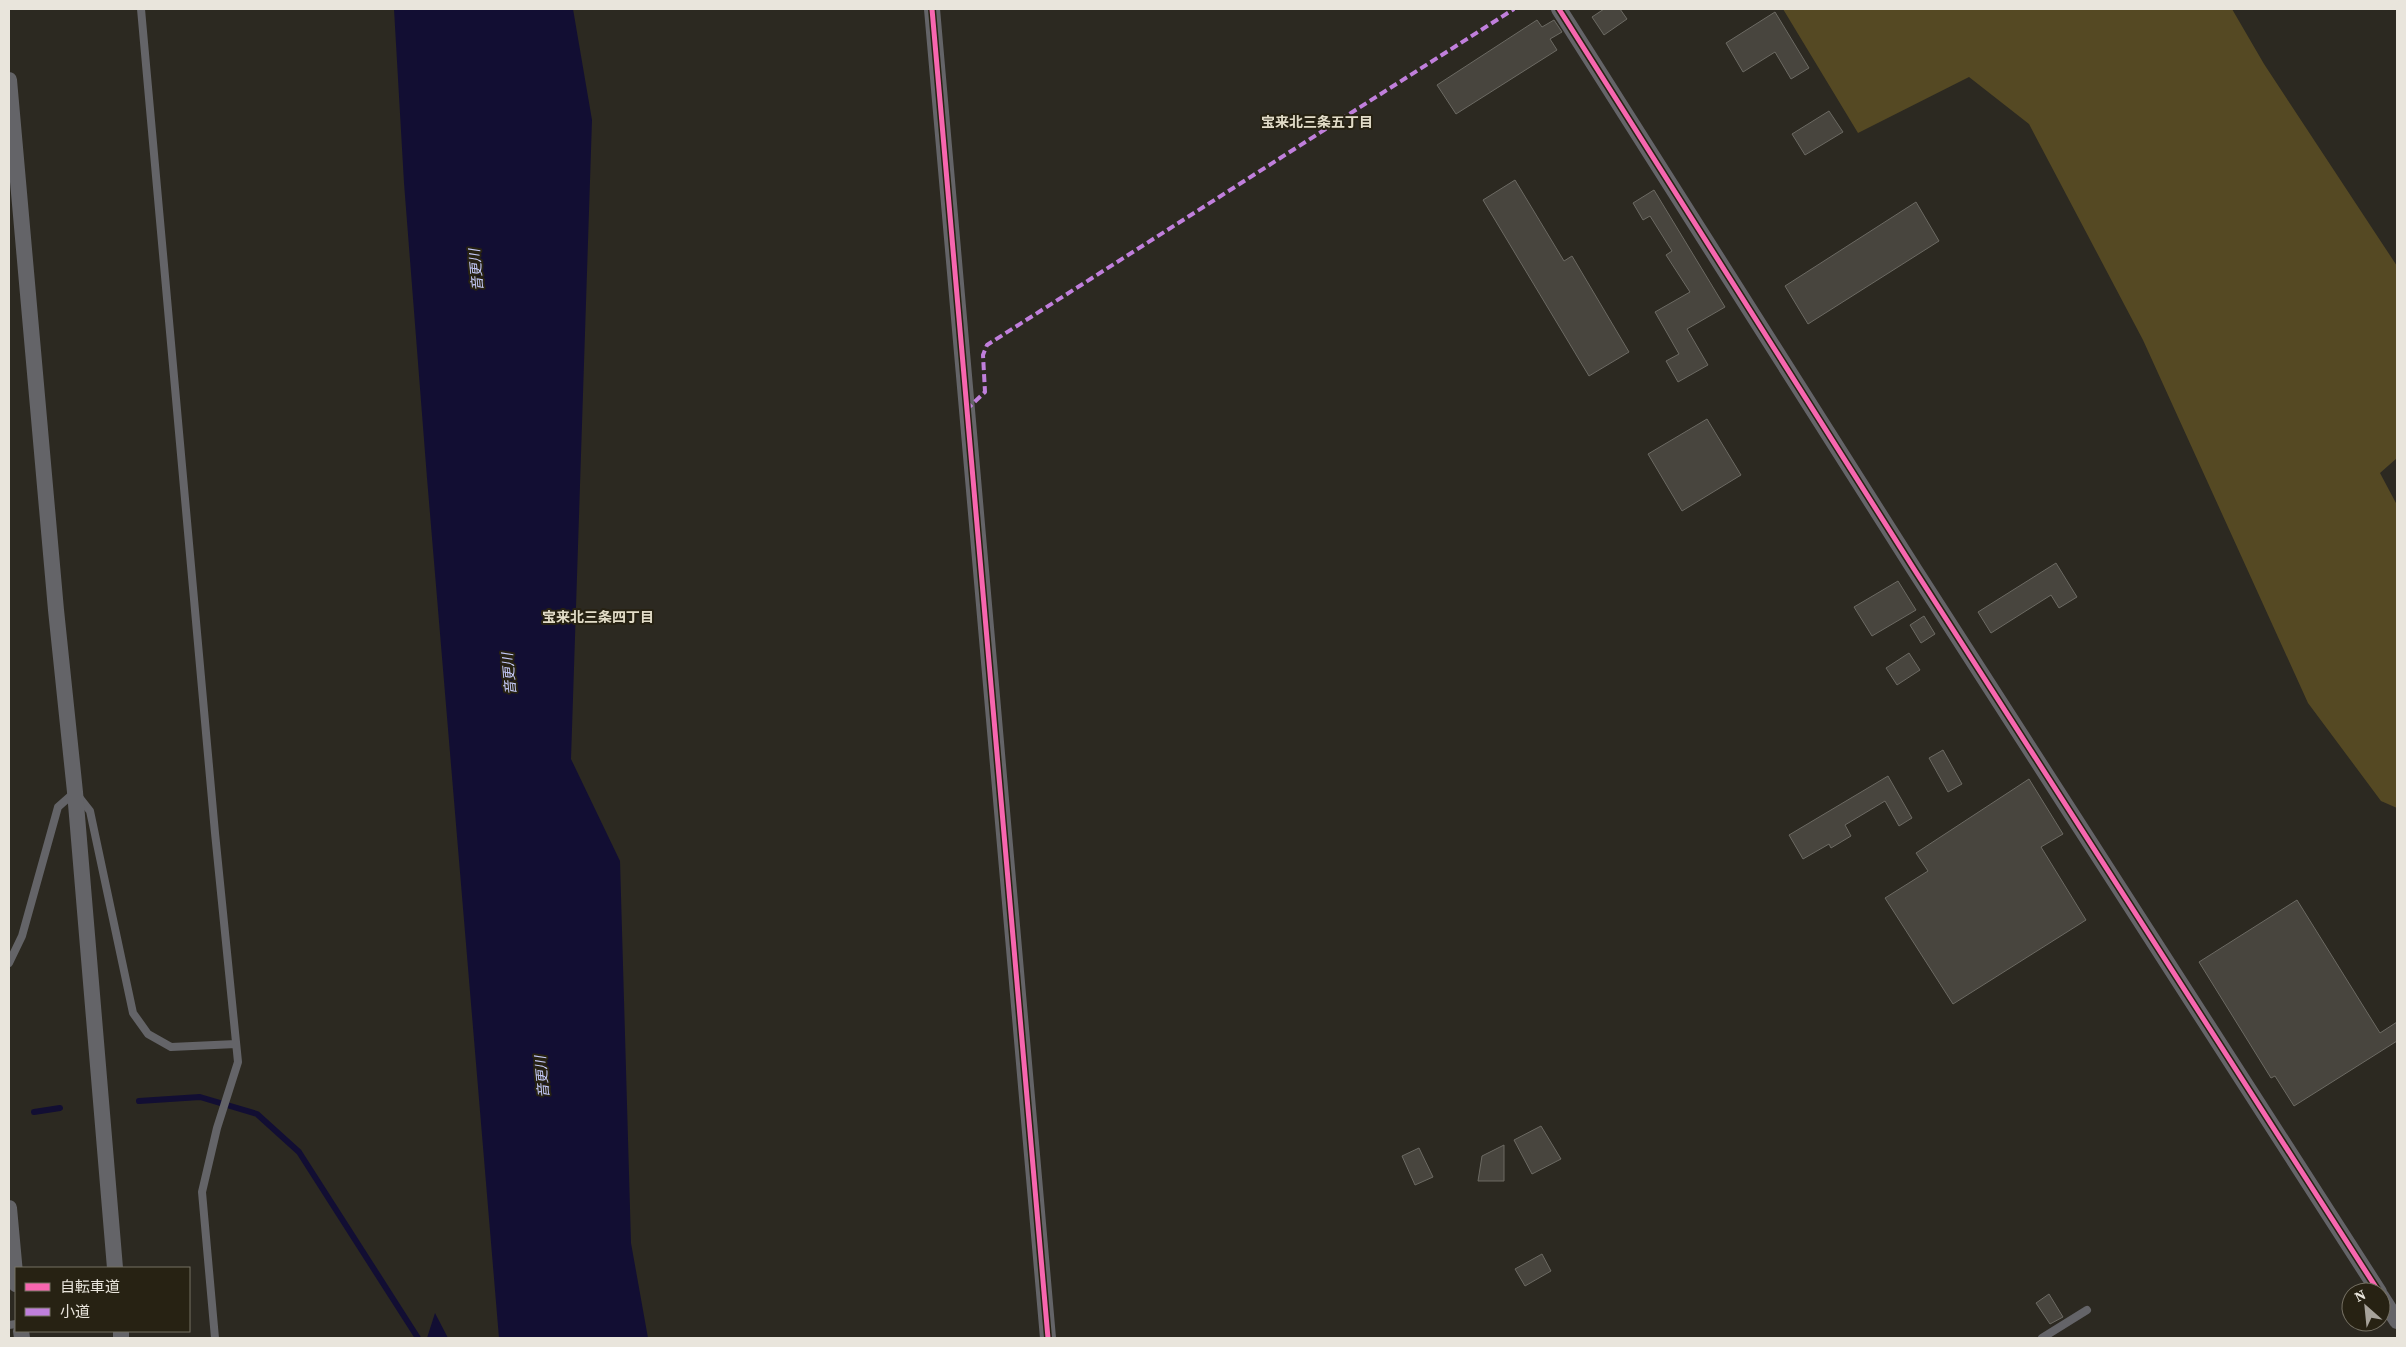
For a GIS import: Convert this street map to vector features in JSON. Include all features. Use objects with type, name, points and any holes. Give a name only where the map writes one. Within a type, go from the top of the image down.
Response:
[{"type":"street","points":[[932,9],[1048,1338]]},
{"type":"street","points":[[1559,9],[1914,570],[2372,1282]]},
{"type":"street","points":[[9,80],[56,610],[75,792],[115,1267]]},
{"type":"street","points":[[9,1208],[15,1273]]},
{"type":"lane","points":[[141,9],[238,1062],[234,1081],[217,1128],[202,1192],[215,1338]]},
{"type":"lane","points":[[9,963],[22,936],[58,807],[75,792],[90,811],[133,1013],[148,1034],[171,1046],[236,1044]]},
{"type":"lane","points":[[2042,1338],[2087,1310]]},
{"type":"shaded area","points":[[1783,9],[2232,9],[2264,64],[2397,266],[2397,458],[2380,473],[2397,505],[2397,808],[2381,801],[2308,703],[2143,340],[2029,124],[1969,77],[1858,133]]},
{"type":"water","name":"音更川","points":[[394,9],[573,9],[592,120],[571,759],[620,861],[631,1243],[648,1338],[499,1338],[427,478],[404,183]]},
{"type":"water","points":[[435,1313],[448,1338],[427,1338]]},
{"type":"building","points":[[1604,9],[1620,9],[1627,19],[1604,35],[1592,17]]},
{"type":"building","points":[[1775,12],[1809,68],[1791,79],[1775,52],[1743,72],[1726,43]]},
{"type":"building","points":[[1537,20],[1542,27],[1554,20],[1562,32],[1550,39],[1557,50],[1456,114],[1437,85]]},
{"type":"building","points":[[1829,111],[1843,132],[1805,155],[1792,134]]},
{"type":"building","points":[[1515,180],[1564,261],[1572,256],[1629,352],[1589,376],[1483,200]]},
{"type":"building","points":[[1654,190],[1725,307],[1687,329],[1708,365],[1678,382],[1666,361],[1679,354],[1655,312],[1690,292],[1666,255],[1672,251],[1650,216],[1643,220],[1633,203]]},
{"type":"building","points":[[1916,202],[1939,241],[1808,324],[1785,286]]},
{"type":"building","points":[[1707,419],[1741,475],[1682,511],[1648,454]]},
{"type":"building","points":[[2056,563],[2077,597],[2059,608],[2051,595],[1991,633],[1978,612]]},
{"type":"building","points":[[1898,581],[1916,610],[1872,636],[1854,607]]},
{"type":"building","points":[[1924,616],[1935,634],[1921,643],[1910,625]]},
{"type":"building","points":[[1909,653],[1920,670],[1897,685],[1886,668]]},
{"type":"building","points":[[1943,750],[1962,784],[1948,792],[1929,758]]},
{"type":"building","points":[[1888,776],[1912,818],[1899,826],[1885,801],[1845,825],[1851,836],[1831,848],[1829,844],[1803,859],[1789,835]]},
{"type":"building","points":[[2029,779],[2063,834],[2041,847],[2086,920],[1953,1004],[1885,898],[1928,871],[1916,853]]},
{"type":"building","points":[[2297,900],[2380,1033],[2397,1022],[2397,1041],[2294,1106],[2275,1076],[2271,1078],[2199,962]]},
{"type":"building","points":[[1541,1126],[1561,1159],[1532,1174],[1514,1140]]},
{"type":"building","points":[[1504,1145],[1504,1181],[1478,1181],[1482,1156]]},
{"type":"building","points":[[1419,1148],[1433,1177],[1415,1185],[1402,1156]]},
{"type":"building","points":[[1542,1254],[1551,1271],[1525,1286],[1515,1269]]},
{"type":"building","points":[[2049,1294],[2063,1317],[2050,1324],[2036,1303]]},
{"type":"waterway","points":[[139,1101],[200,1097],[257,1114],[299,1152],[418,1338]]},
{"type":"waterway","points":[[34,1112],[60,1108]]},
{"type":"marked path","points":[[966,410],[985,392],[983,355],[987,345],[1514,9]]},
{"type":"cycle path","points":[[932,9],[1048,1338]]},
{"type":"cycle path","points":[[1559,9],[1914,569],[2373,1282]]},
{"type":"district","name":"宝来北三条五丁目","points":[[1317,122]]},
{"type":"district","name":"宝来北三条四丁目","points":[[598,617]]}]
